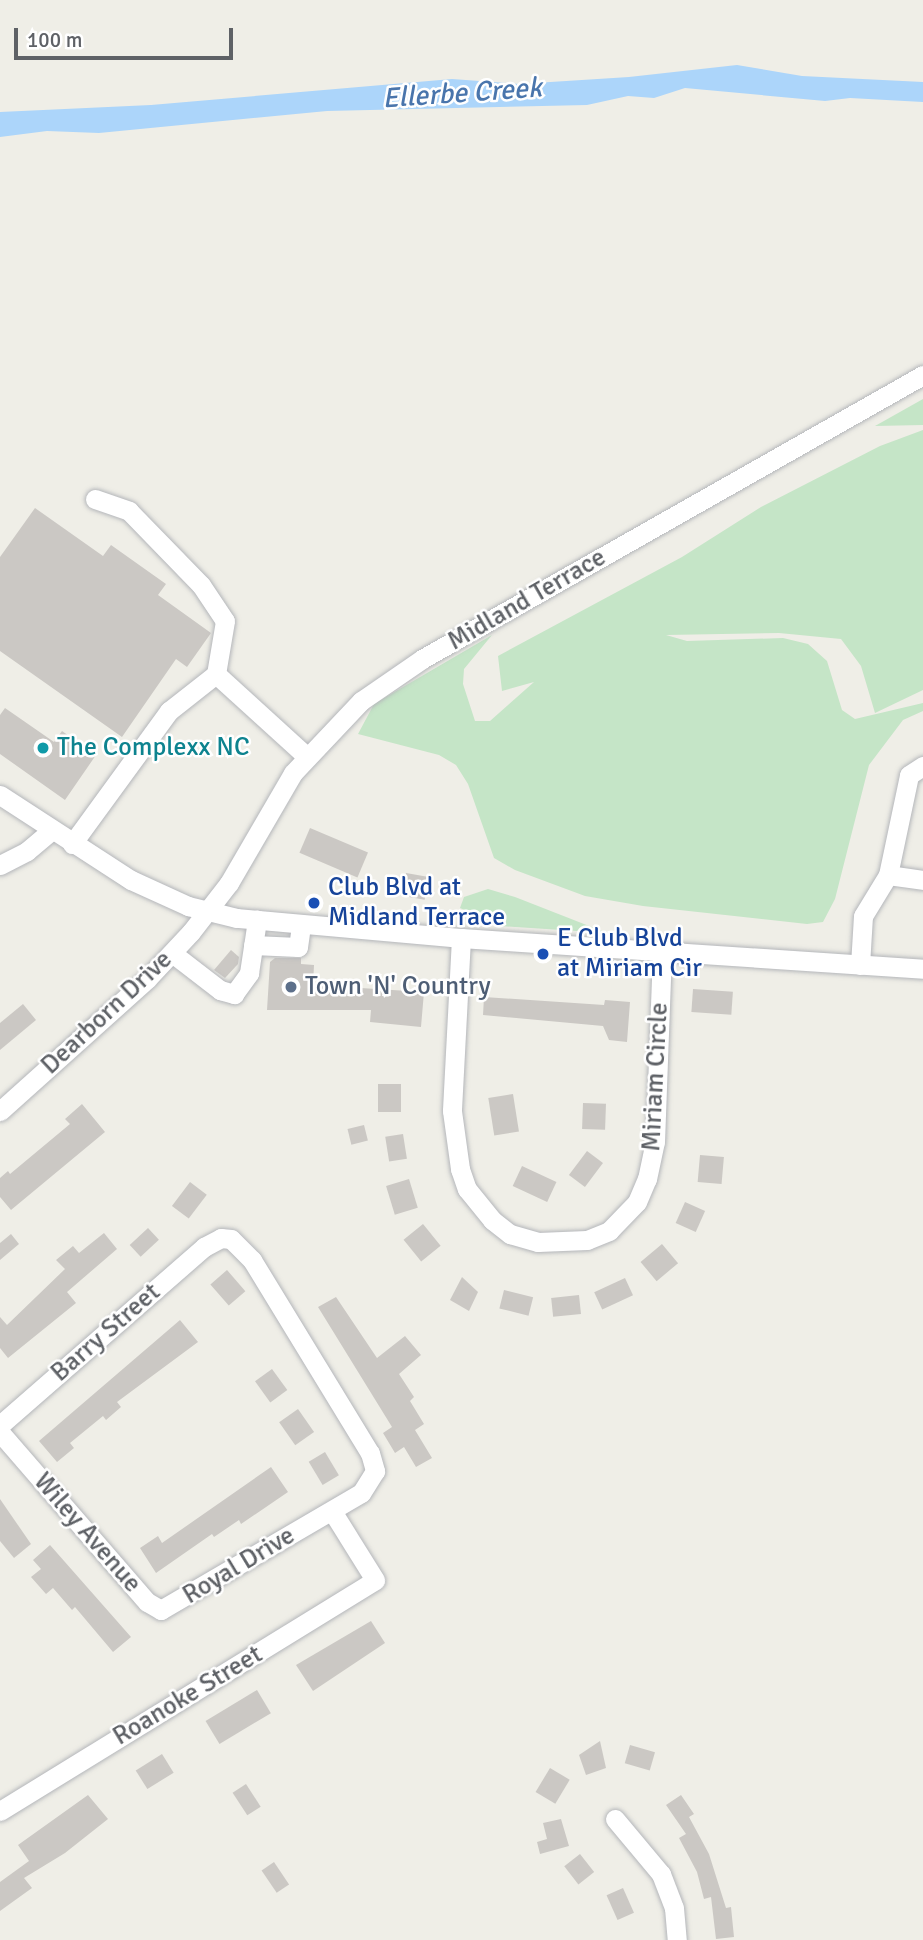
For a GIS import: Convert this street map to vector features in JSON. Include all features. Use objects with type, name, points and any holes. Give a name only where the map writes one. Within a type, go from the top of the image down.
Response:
[{"type":"street","name":"Midland Terrace","points":[[209,911],[306,756],[361,701],[422,659],[923,375]]},
{"type":"street","points":[[72,844],[169,711],[216,674],[225,621],[201,585],[129,511],[95,499]]},
{"type":"street","points":[[216,674],[306,756]]},
{"type":"street","points":[[860,965],[863,916],[888,875],[909,775],[923,766]]},
{"type":"street","points":[[0,795],[131,880],[209,911],[301,926],[923,969]]},
{"type":"street","points":[[0,865],[52,830]]},
{"type":"street","points":[[888,875],[923,880]]},
{"type":"street","name":"Dearborn Drive","points":[[0,1111],[172,953],[209,911]]},
{"type":"street","points":[[172,953],[220,990],[234,994],[249,973],[257,920]]},
{"type":"street","points":[[253,945],[298,947],[301,926]]},
{"type":"street","name":"Miriam Circle","points":[[461,938],[452,1111],[454,1147],[477,1205],[510,1234],[538,1242],[587,1240],[609,1231],[637,1202],[648,1179],[654,1142],[662,953]]},
{"type":"street","name":"Royal Drive","points":[[147,1602],[156,1610],[168,1609],[332,1511],[371,1483],[374,1462],[242,1246],[231,1239],[212,1241]]},
{"type":"street","name":"Barry Street","points":[[0,1425],[212,1241]]},
{"type":"street","name":"Wiley Avenue","points":[[0,1432],[147,1602]]},
{"type":"street","name":"Roanoke Street","points":[[0,1811],[375,1580],[332,1511]]},
{"type":"street","points":[[615,1819],[661,1874],[674,1908],[677,1940]]},
{"type":"green space","points":[[923,399],[923,425],[875,426]]},
{"type":"green space","points":[[923,430],[923,690],[875,713],[861,666],[841,639],[779,633],[666,635],[687,641],[783,638],[808,644],[827,661],[842,710],[855,719],[923,703],[923,711],[903,720],[869,765],[835,899],[823,922],[807,924],[643,906],[585,896],[515,870],[494,858],[468,784],[456,765],[439,755],[358,734],[374,704],[492,635],[464,669],[463,684],[475,721],[490,721],[534,682],[502,691],[498,656],[682,557],[761,507],[880,446]]},
{"type":"green space","points":[[488,889],[607,933],[500,926],[460,908],[464,897]]},
{"type":"water","name":"Ellerbe Creek","points":[[737,65],[802,76],[923,82],[923,102],[850,98],[825,101],[685,88],[654,98],[628,96],[587,105],[327,111],[99,133],[47,131],[0,137],[0,112],[151,105],[452,79],[519,84],[629,77]]},
{"type":"building","points":[[35,508],[103,556],[111,545],[166,584],[158,595],[211,633],[187,667],[176,659],[122,737],[0,651],[0,557]]},
{"type":"building","name":"The Complexx NC","points":[[5,708],[54,742],[62,731],[96,755],[65,800],[0,754],[0,715]]},
{"type":"building","points":[[310,828],[368,853],[357,877],[299,853]]},
{"type":"building","points":[[406,873],[429,877],[425,900],[402,896]]},
{"type":"building","points":[[231,950],[239,957],[238,964],[225,978],[214,970]]},
{"type":"building","points":[[275,958],[301,958],[301,964],[314,965],[313,985],[424,992],[421,1027],[370,1022],[371,1010],[267,1010],[270,962]]},
{"type":"building","points":[[693,989],[733,992],[731,1015],[691,1012]]},
{"type":"building","points":[[484,997],[604,1005],[605,1000],[630,1002],[627,1042],[609,1040],[603,1026],[483,1015]]},
{"type":"building","points":[[23,1004],[36,1020],[0,1050],[0,1023]]},
{"type":"building","points":[[378,1084],[401,1084],[401,1112],[378,1112]]},
{"type":"building","points":[[513,1094],[519,1132],[494,1135],[488,1098]]},
{"type":"building","points":[[583,1103],[606,1104],[605,1130],[582,1129]]},
{"type":"building","points":[[82,1104],[105,1132],[11,1210],[0,1197],[0,1178],[8,1171],[10,1174],[70,1124],[65,1119]]},
{"type":"building","points":[[364,1125],[368,1141],[351,1145],[348,1129]]},
{"type":"building","points":[[403,1134],[407,1159],[389,1162],[385,1137]]},
{"type":"building","points":[[587,1151],[603,1163],[585,1187],[569,1175]]},
{"type":"building","points":[[700,1155],[724,1157],[722,1184],[698,1182]]},
{"type":"building","points":[[522,1166],[556,1182],[547,1202],[513,1186]]},
{"type":"building","points":[[409,1179],[418,1208],[395,1215],[386,1186]]},
{"type":"building","points":[[190,1182],[207,1195],[189,1219],[172,1206]]},
{"type":"building","points":[[685,1202],[705,1211],[696,1232],[676,1223]]},
{"type":"building","points":[[423,1224],[441,1246],[421,1261],[404,1240]]},
{"type":"building","points":[[148,1228],[159,1240],[141,1257],[130,1245]]},
{"type":"building","points":[[104,1233],[117,1249],[67,1292],[76,1303],[8,1358],[0,1348],[0,1317],[7,1325],[65,1269],[56,1260],[73,1246],[79,1253]]},
{"type":"building","points":[[11,1234],[19,1244],[0,1260],[0,1243]]},
{"type":"building","points":[[662,1244],[678,1263],[657,1281],[641,1262]]},
{"type":"building","points":[[227,1270],[245,1291],[229,1306],[210,1284]]},
{"type":"building","points":[[462,1277],[478,1292],[469,1311],[450,1300]]},
{"type":"building","points":[[625,1278],[633,1295],[602,1310],[594,1292]]},
{"type":"building","points":[[504,1290],[533,1297],[529,1316],[499,1308]]},
{"type":"building","points":[[579,1295],[581,1314],[553,1317],[551,1298]]},
{"type":"building","points":[[336,1297],[377,1358],[405,1336],[421,1355],[399,1374],[414,1397],[410,1401],[424,1424],[415,1430],[432,1458],[416,1467],[404,1447],[395,1453],[383,1433],[392,1427],[318,1307]]},
{"type":"building","points":[[180,1320],[198,1342],[117,1402],[121,1407],[106,1420],[103,1416],[70,1443],[74,1448],[57,1462],[39,1441]]},
{"type":"building","points":[[272,1369],[287,1390],[270,1402],[255,1381]]},
{"type":"building","points":[[298,1409],[314,1432],[295,1445],[279,1422]]},
{"type":"building","points":[[325,1452],[339,1475],[323,1485],[309,1462]]},
{"type":"building","points":[[271,1467],[288,1492],[241,1524],[239,1520],[214,1537],[212,1534],[156,1573],[140,1548],[158,1536],[162,1543]]},
{"type":"building","points":[[0,1499],[31,1544],[14,1558],[0,1541]]},
{"type":"building","points":[[50,1545],[131,1637],[113,1652],[75,1607],[72,1610],[53,1588],[46,1594],[31,1577],[41,1569],[33,1560]]},
{"type":"building","points":[[371,1621],[385,1643],[313,1691],[296,1665]]},
{"type":"building","points":[[257,1690],[271,1713],[219,1744],[206,1721]]},
{"type":"building","points":[[600,1741],[606,1768],[586,1775],[579,1755]]},
{"type":"building","points":[[630,1745],[655,1752],[650,1770],[625,1763]]},
{"type":"building","points":[[162,1754],[174,1773],[147,1789],[136,1770]]},
{"type":"building","points":[[550,1768],[570,1780],[555,1804],[536,1792]]},
{"type":"building","points":[[246,1784],[261,1807],[247,1815],[233,1793]]},
{"type":"building","points":[[88,1795],[108,1819],[65,1853],[24,1878],[32,1888],[0,1911],[0,1882],[29,1861],[18,1845]]},
{"type":"building","points":[[681,1795],[694,1814],[689,1817],[709,1854],[726,1908],[731,1907],[734,1937],[716,1939],[711,1897],[704,1899],[697,1872],[679,1838],[686,1834],[666,1805]]},
{"type":"building","points":[[561,1819],[569,1846],[540,1854],[537,1842],[547,1839],[543,1823]]},
{"type":"building","points":[[580,1854],[594,1872],[578,1884],[564,1866]]},
{"type":"building","points":[[274,1862],[289,1884],[277,1893],[262,1870]]},
{"type":"building","points":[[623,1888],[634,1913],[618,1920],[607,1895]]},
{"type":"place","name":"The Complexx NC","points":[[43,748]]},
{"type":"place","name":"Club Blvd at Midland Terrace","points":[[314,903]]},
{"type":"place","name":"E Club Blvd at Miriam Cir","points":[[543,954]]},
{"type":"place","name":"Town 'N' Country","points":[[291,987]]}]
